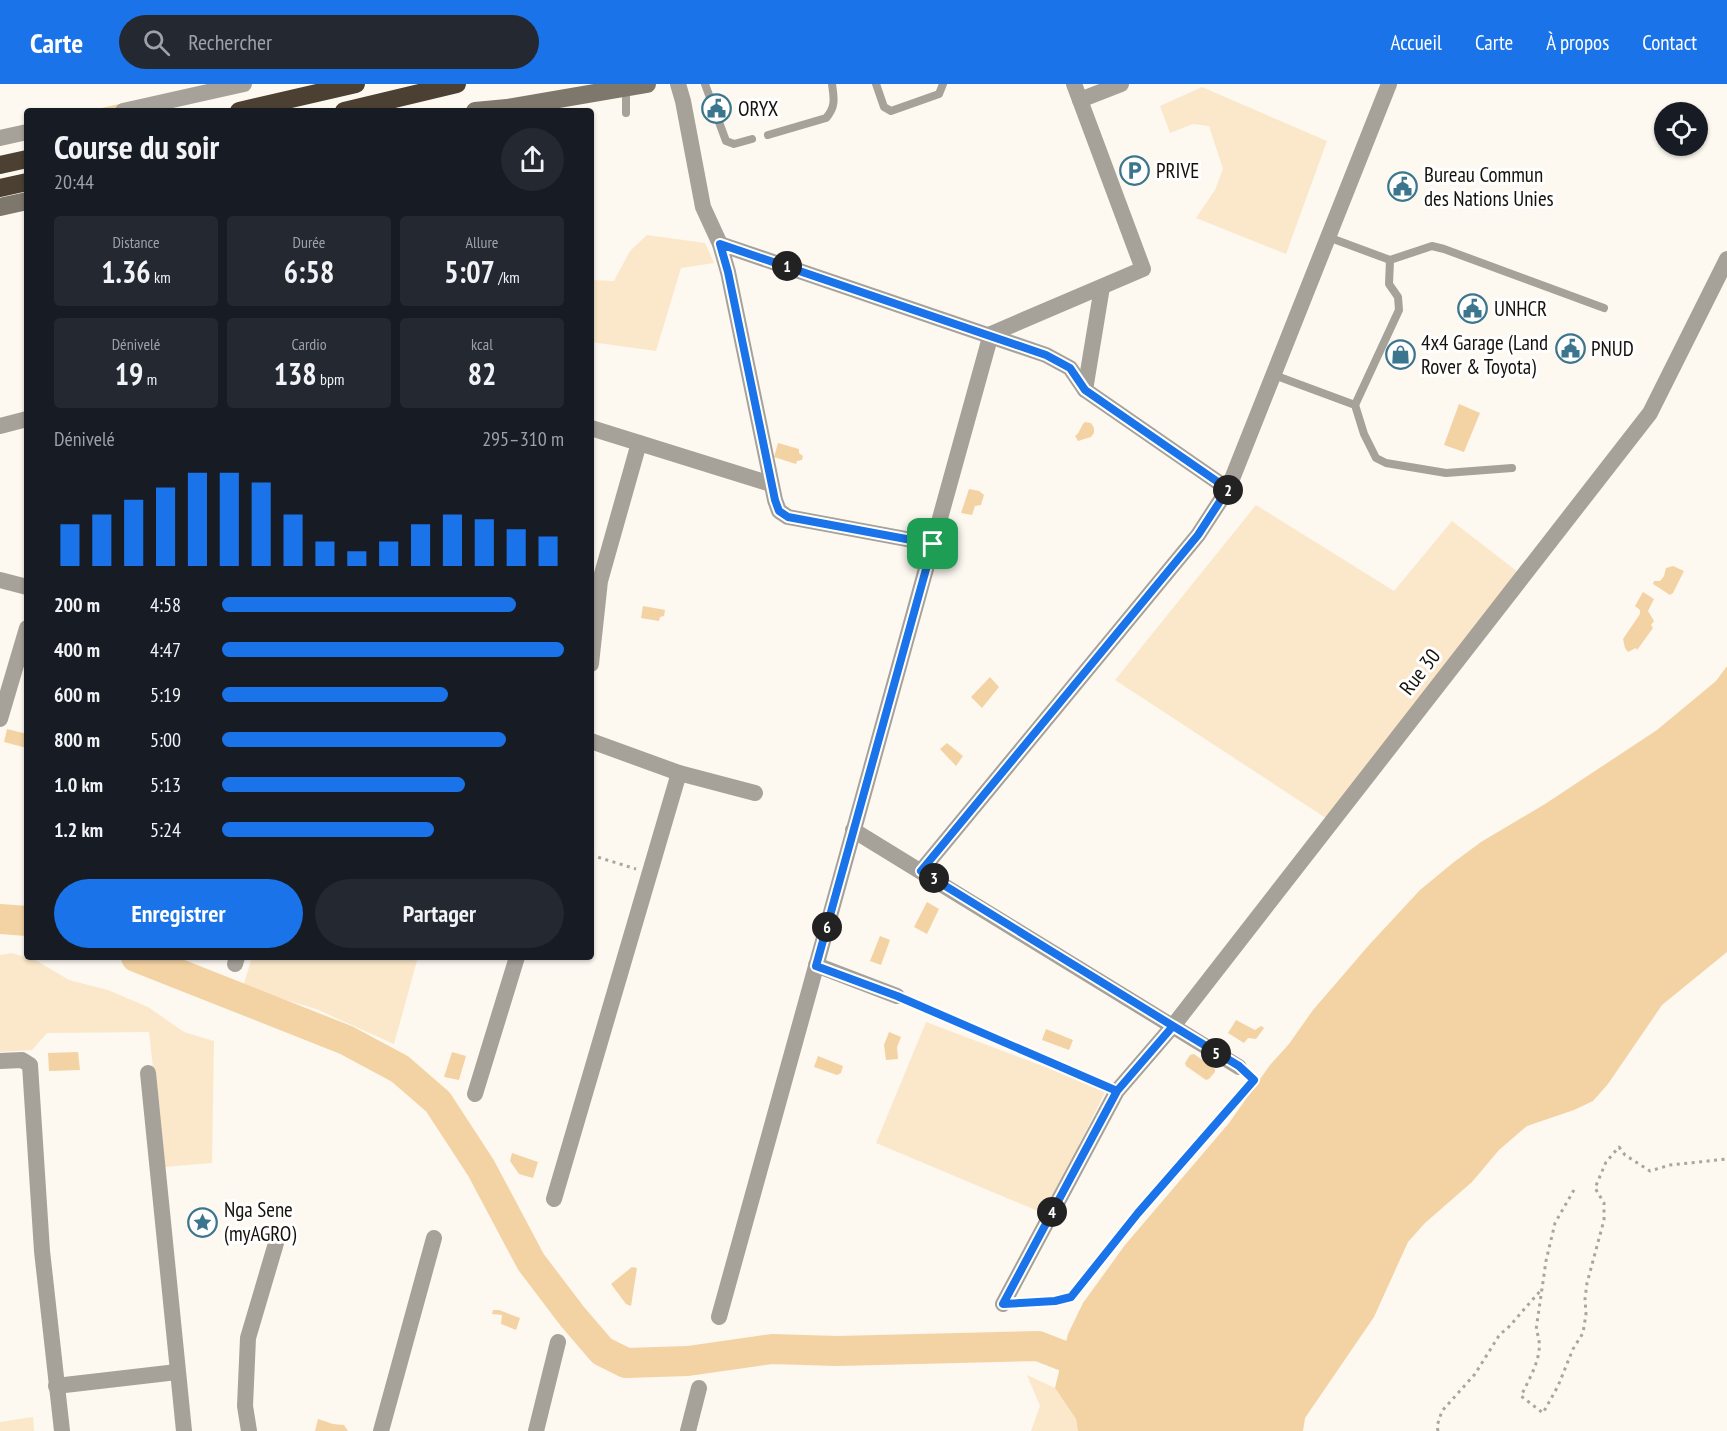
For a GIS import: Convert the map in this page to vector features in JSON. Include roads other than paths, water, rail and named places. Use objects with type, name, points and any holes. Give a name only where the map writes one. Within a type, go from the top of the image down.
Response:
[{"type":"highway","points":[[251,108],[356,84]]},
{"type":"highway","points":[[357,108],[457,84]]},
{"type":"highway","points":[[0,165],[24,160]]},
{"type":"highway","points":[[0,189],[24,183]]},
{"type":"main road","points":[[522,108],[553,106],[647,84]]},
{"type":"main road","points":[[0,207],[24,202]]},
{"type":"street","points":[[136,108],[244,84]]},
{"type":"street","points":[[678,84],[703,207],[720,244],[728,272],[771,484],[779,511],[788,517],[933,544]]},
{"type":"street","points":[[991,334],[1143,269],[1077,92],[1121,84]]},
{"type":"street","points":[[921,871],[1191,544],[1228,489],[1389,84]]},
{"type":"street","points":[[0,138],[24,133]]},
{"type":"street","points":[[720,244],[991,334],[1046,355],[1070,368],[1085,390],[1228,489]]},
{"type":"street","name":"Rue 30","points":[[1003,1304],[1117,1091],[1173,1026],[1650,413],[1727,259]]},
{"type":"street","points":[[1085,390],[1102,287]]},
{"type":"street","points":[[719,1317],[991,334]]},
{"type":"street","points":[[0,426],[24,420]]},
{"type":"street","points":[[594,429],[771,484]]},
{"type":"street","points":[[594,637],[600,582],[639,443]]},
{"type":"street","points":[[0,580],[24,586]]},
{"type":"street","points":[[0,719],[24,638]]},
{"type":"street","points":[[594,742],[679,773],[755,793]]},
{"type":"street","points":[[554,1199],[679,773]]},
{"type":"street","points":[[854,830],[1239,1066]]},
{"type":"street","points":[[475,1094],[516,960]]},
{"type":"street","points":[[816,966],[897,996]]},
{"type":"street","points":[[0,1061],[22,1060],[30,1065],[42,1251],[62,1431]]},
{"type":"street","points":[[148,1072],[184,1431]]},
{"type":"street","points":[[249,1431],[245,1406],[248,1338],[279,1233]]},
{"type":"street","points":[[381,1431],[434,1238]]},
{"type":"street","points":[[536,1431],[558,1342]]},
{"type":"street","points":[[56,1386],[177,1372]]},
{"type":"street","points":[[688,1431],[699,1388]]},
{"type":"lane","points":[[705,84],[726,141],[734,144],[752,139]]},
{"type":"lane","points":[[768,135],[826,118],[832,112],[834,104],[832,84]]},
{"type":"lane","points":[[876,84],[884,107],[891,111],[939,94],[944,84]]},
{"type":"lane","points":[[626,113],[627,87]]},
{"type":"lane","points":[[1328,237],[1390,260],[1432,246],[1444,249],[1604,308]]},
{"type":"lane","points":[[1390,260],[1389,284],[1398,297],[1399,310],[1355,405],[1364,434],[1376,458],[1386,463],[1446,473],[1512,468]]},
{"type":"lane","points":[[1274,375],[1355,405]]},
{"type":"waterway","points":[[113,108],[122,106]]},
{"type":"waterway","points":[[0,919],[24,921]]},
{"type":"waterway","points":[[144,960],[346,1040],[400,1069],[438,1102],[481,1168],[531,1262],[572,1316],[602,1351],[626,1363],[688,1361],[772,1349],[837,1351],[1038,1346],[1100,1370]]},
{"type":"place","name":"ORYX","points":[[717,109]]},
{"type":"place","name":"PRIVE","points":[[1135,171]]},
{"type":"place","name":"Bureau Commun des Nations Unies","points":[[1403,187]]},
{"type":"place","name":"UNHCR","points":[[1473,309]]},
{"type":"place","name":"PNUD","points":[[1570,349]]},
{"type":"place","name":"4x4 Garage (Land Rover & Toyota)","points":[[1400,355]]},
{"type":"place","name":"Nga Sene (myAGRO)","points":[[203,1222]]}]
